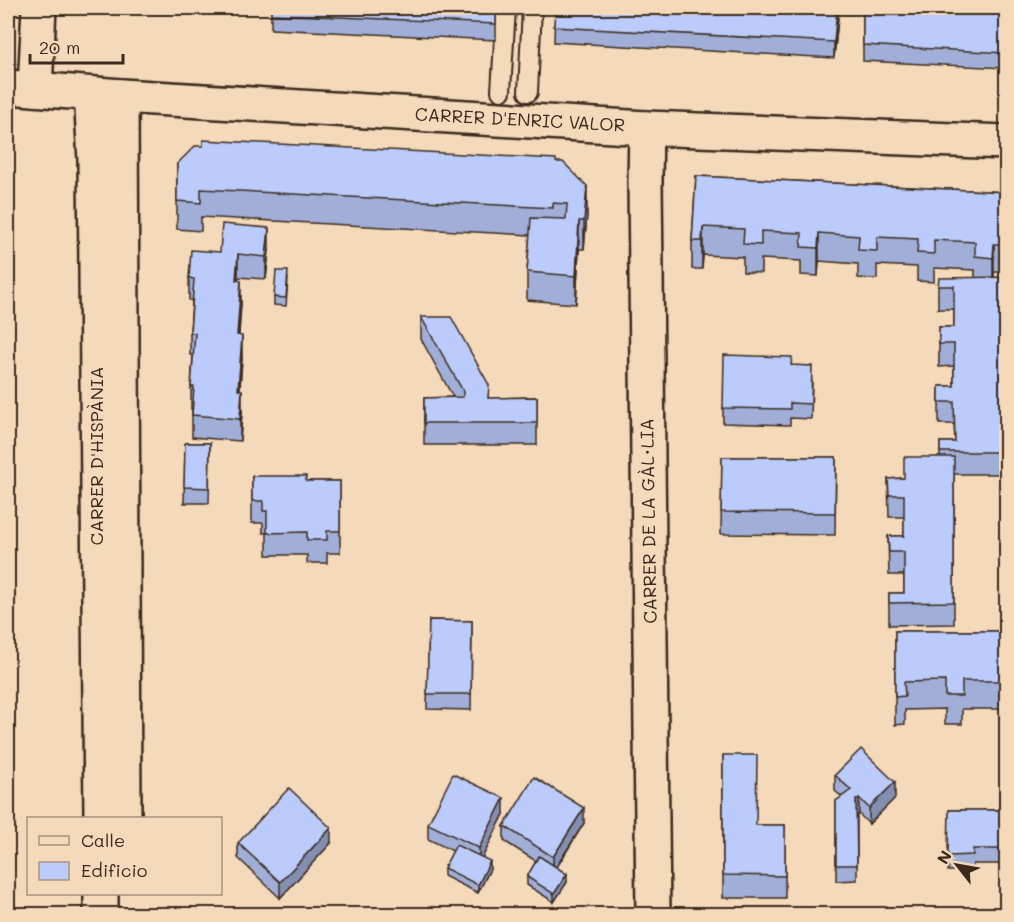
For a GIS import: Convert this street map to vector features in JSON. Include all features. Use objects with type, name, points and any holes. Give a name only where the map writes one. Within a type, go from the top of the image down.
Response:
[{"type":"street","name":"CARRER D'ENRIC VALOR","points":[[39,8],[21,88],[646,128],[1006,142]]},
{"type":"street","name":"CARRER D'HISPÀNIA","points":[[100,817],[95,160],[106,95]]},
{"type":"street","name":"CARRER D'HISPÀNIA","points":[[106,95],[124,817]]},
{"type":"street","name":"CARRER DE LA GÀL·LIA","points":[[646,128],[653,915]]},
{"type":"street","points":[[101,895],[101,915]]},
{"type":"street","points":[[124,895],[124,915]]},
{"type":"lane","points":[[501,91],[506,8]]},
{"type":"lane","points":[[528,92],[532,8]]},
{"type":"building","points":[[271,8],[496,8],[496,24],[271,14]]},
{"type":"building","points":[[555,8],[837,8],[834,42],[554,27]]},
{"type":"building","points":[[863,8],[1006,8],[1006,53],[863,45]]},
{"type":"building","points":[[203,140],[556,159],[556,162],[563,162],[587,186],[584,221],[579,221],[576,276],[527,272],[531,218],[566,219],[567,204],[553,203],[553,208],[201,189],[201,203],[177,201],[177,164],[195,146],[203,146]]},
{"type":"building","points":[[696,176],[1006,192],[1006,244],[994,244],[993,258],[975,256],[975,242],[934,240],[934,254],[917,253],[918,239],[877,237],[877,251],[858,250],[859,236],[819,233],[818,248],[801,247],[802,233],[761,231],[761,245],[743,244],[744,229],[703,227],[702,241],[692,241]]},
{"type":"building","points":[[222,224],[269,228],[266,257],[238,254],[236,280],[241,281],[237,335],[242,336],[238,390],[242,390],[240,419],[192,415],[194,387],[191,387],[195,333],[190,332],[194,279],[189,278],[191,250],[220,252]]},
{"type":"building","points":[[276,271],[288,271],[286,298],[274,297]]},
{"type":"building","points":[[1005,277],[1004,452],[940,452],[940,442],[955,442],[954,402],[939,402],[939,386],[954,386],[954,344],[939,344],[939,327],[954,327],[954,286],[938,286],[939,278]]},
{"type":"building","points":[[421,317],[451,317],[489,385],[488,398],[537,397],[537,423],[424,423],[424,398],[463,397],[463,391]]},
{"type":"building","points":[[724,355],[792,357],[791,365],[812,366],[811,404],[790,403],[790,409],[723,408]]},
{"type":"building","points":[[185,443],[210,443],[209,488],[184,487]]},
{"type":"building","points":[[722,457],[836,457],[835,513],[721,512]]},
{"type":"building","points":[[904,457],[954,457],[954,602],[889,603],[889,593],[904,593],[904,552],[889,552],[888,536],[904,536],[904,495],[889,495],[888,479],[904,478]]},
{"type":"building","points":[[252,476],[306,476],[306,481],[340,481],[340,531],[327,531],[327,540],[307,540],[307,532],[267,533],[267,511],[263,511],[263,501],[252,501]]},
{"type":"building","points":[[429,620],[472,621],[471,694],[427,694]]},
{"type":"building","points":[[895,631],[1006,631],[1006,696],[1003,696],[1003,681],[962,681],[962,696],[945,696],[945,681],[904,682],[905,696],[895,697]]},
{"type":"building","points":[[861,749],[895,782],[869,808],[859,798],[856,800],[857,865],[836,865],[836,801],[851,790],[835,775]]},
{"type":"building","points":[[723,755],[757,755],[756,825],[785,825],[785,876],[723,875]]},
{"type":"building","points":[[453,774],[504,798],[479,848],[428,824]]},
{"type":"building","points":[[534,777],[584,808],[553,857],[504,826]]},
{"type":"building","points":[[289,788],[331,828],[280,882],[238,843]]},
{"type":"building","points":[[949,810],[1006,810],[1006,849],[973,849],[973,855],[948,856]]},
{"type":"building","points":[[456,845],[490,861],[478,885],[444,868]]},
{"type":"building","points":[[539,856],[567,874],[554,894],[527,877]]}]
